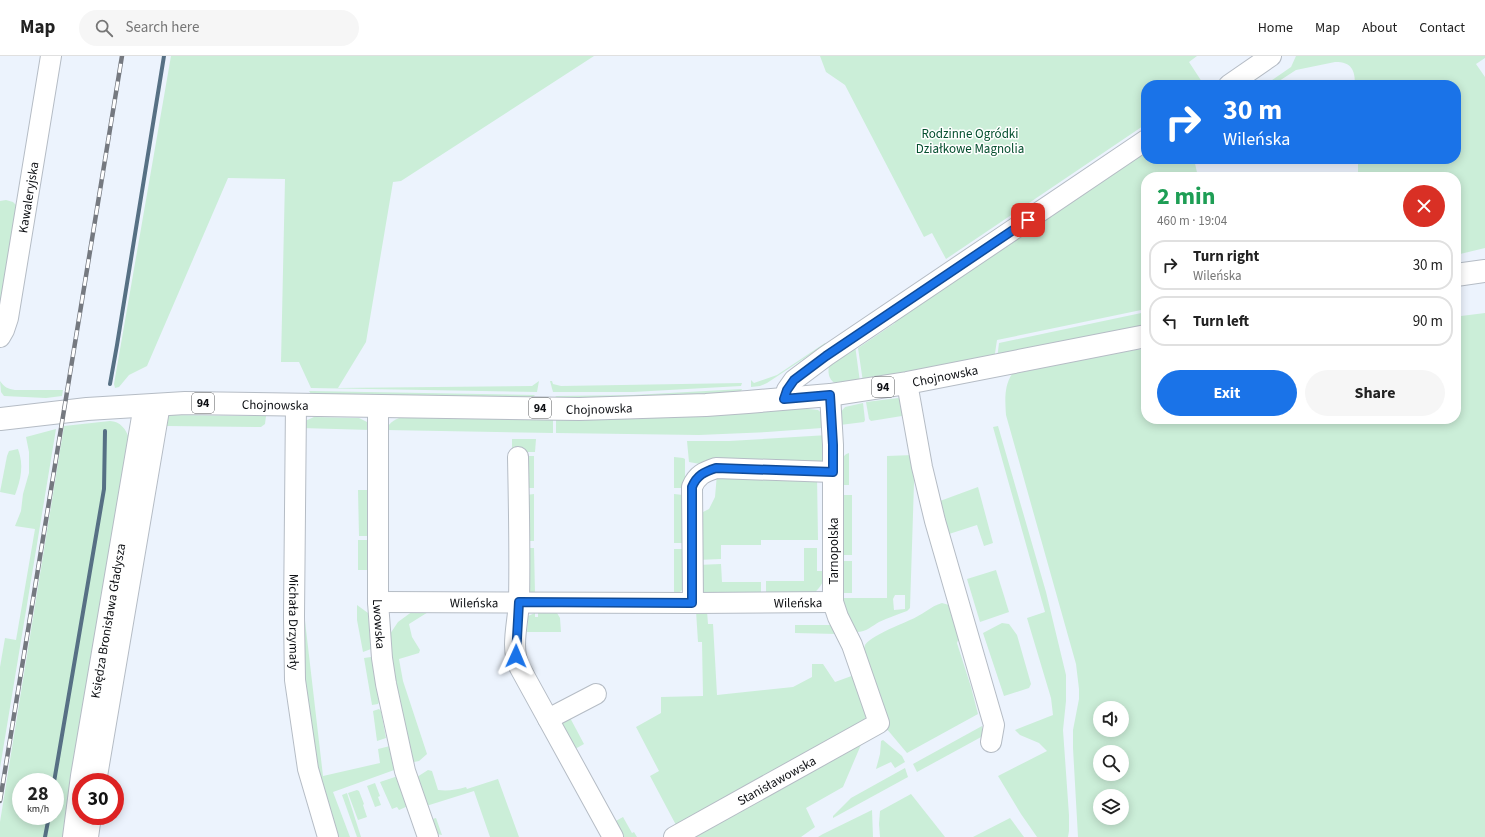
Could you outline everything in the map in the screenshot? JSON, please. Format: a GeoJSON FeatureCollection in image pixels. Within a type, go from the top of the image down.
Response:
{"type":"FeatureCollection","features":[{"type":"Feature","properties":{"kind":"main road"},"geometry":{"type":"LineString","coordinates":[[1461,274],[1485,271]]}},
{"type":"Feature","properties":{"kind":"main road","name":"Chojnowska"},"geometry":{"type":"LineString","coordinates":[[0,419],[88,409],[152,404],[296,404],[613,409],[706,405],[830,395],[907,383],[1141,337]]}},
{"type":"Feature","properties":{"kind":"street","name":"Kawaleryjska"},"geometry":{"type":"LineString","coordinates":[[0,337],[8,318],[51,56]]}},
{"type":"Feature","properties":{"kind":"street"},"geometry":{"type":"LineString","coordinates":[[1236,80],[1271,56]]}},
{"type":"Feature","properties":{"kind":"street"},"geometry":{"type":"LineString","coordinates":[[784,399],[787,390],[794,380],[826,356],[1141,143]]}},
{"type":"Feature","properties":{"kind":"street"},"geometry":{"type":"LineString","coordinates":[[907,383],[922,467],[935,521],[994,725],[991,742]]}},
{"type":"Feature","properties":{"kind":"street","name":"Tarnopolska"},"geometry":{"type":"LineString","coordinates":[[830,395],[833,445],[833,602],[838,617],[852,645],[879,723]]}},
{"type":"Feature","properties":{"kind":"street","name":"Księdza Bronisława Gładysza"},"geometry":{"type":"LineString","coordinates":[[97,773],[152,404]]}},
{"type":"Feature","properties":{"kind":"street","name":"Księdza Bronisława Gładysza"},"geometry":{"type":"LineString","coordinates":[[73,837],[81,776],[152,404]]}},
{"type":"Feature","properties":{"kind":"street","name":"Michała Drzymały"},"geometry":{"type":"LineString","coordinates":[[296,404],[294,617],[295,680],[308,769],[328,837]]}},
{"type":"Feature","properties":{"kind":"street","name":"Lwowska"},"geometry":{"type":"LineString","coordinates":[[378,406],[378,602],[380,636],[386,684],[406,771],[428,837]]}},
{"type":"Feature","properties":{"kind":"street"},"geometry":{"type":"LineString","coordinates":[[518,457],[519,602],[516,659],[613,837]]}},
{"type":"Feature","properties":{"kind":"street"},"geometry":{"type":"LineString","coordinates":[[692,603],[692,487],[699,475],[716,468],[833,472]]}},
{"type":"Feature","properties":{"kind":"street","name":"Wileńska"},"geometry":{"type":"LineString","coordinates":[[378,602],[833,602]]}},
{"type":"Feature","properties":{"kind":"street"},"geometry":{"type":"LineString","coordinates":[[548,719],[596,694]]}},
{"type":"Feature","properties":{"kind":"street","name":"Stanisławowska"},"geometry":{"type":"LineString","coordinates":[[674,837],[879,723]]}},
{"type":"Feature","properties":{"kind":"street"},"geometry":{"type":"LineString","coordinates":[[88,837],[90,825]]}},
{"type":"Feature","properties":{"kind":"green space"},"geometry":{"type":"Polygon","coordinates":[[[171,56],[594,56],[401,181],[393,182],[366,342],[338,388],[532,386],[539,381],[537,392],[311,388],[299,362],[281,362],[285,179],[228,178],[147,366],[129,375],[119,387],[115,388],[114,384],[171,56]]]}},
{"type":"Feature","properties":{"kind":"green space","name":"Rodzinne Ogródki Działkowe Magnolia"},"geometry":{"type":"Polygon","coordinates":[[[820,56],[1197,56],[1189,62],[1201,80],[1141,80],[1141,127],[946,259],[932,233],[924,237],[845,85],[826,72],[820,56]]]}},
{"type":"Feature","properties":{"kind":"green space"},"geometry":{"type":"Polygon","coordinates":[[[1296,56],[1485,56],[1485,58],[1476,64],[1485,77],[1485,248],[1461,254],[1461,172],[1358,172],[1358,164],[1461,164],[1461,80],[1354,80],[1353,71],[1349,65],[1341,62],[1335,62],[1296,70],[1281,80],[1272,80],[1291,67],[1296,56]]]}},
{"type":"Feature","properties":{"kind":"green space"},"geometry":{"type":"Polygon","coordinates":[[[1141,153],[1141,164],[1195,164],[1197,172],[1141,172],[1141,310],[997,340],[994,360],[863,382],[858,348],[895,323],[892,320],[1141,153]]]}},
{"type":"Feature","properties":{"kind":"green space"},"geometry":{"type":"Polygon","coordinates":[[[6,200],[13,202],[18,207],[0,322],[0,201],[6,200]]]}},
{"type":"Feature","properties":{"kind":"green space"},"geometry":{"type":"Polygon","coordinates":[[[1141,313],[1141,329],[997,359],[999,343],[1141,313]]]}},
{"type":"Feature","properties":{"kind":"green space"},"geometry":{"type":"Polygon","coordinates":[[[1485,313],[1485,837],[1078,837],[1073,748],[1073,730],[1079,699],[1076,664],[1006,415],[1006,389],[1012,374],[1126,351],[1141,350],[1141,424],[1461,424],[1461,316],[1485,313]]]}},
{"type":"Feature","properties":{"kind":"green space"},"geometry":{"type":"Polygon","coordinates":[[[825,343],[826,344],[767,383],[760,386],[751,387],[751,380],[754,383],[777,375],[825,343]]]}},
{"type":"Feature","properties":{"kind":"green space"},"geometry":{"type":"Polygon","coordinates":[[[855,345],[860,382],[835,383],[829,375],[830,363],[855,345]]]}},
{"type":"Feature","properties":{"kind":"green space"},"geometry":{"type":"Polygon","coordinates":[[[0,381],[6,387],[15,390],[63,390],[62,396],[46,398],[4,396],[1,392],[0,381]]]}},
{"type":"Feature","properties":{"kind":"green space"},"geometry":{"type":"Polygon","coordinates":[[[550,381],[552,381],[553,384],[561,386],[742,383],[741,386],[633,392],[553,392],[550,381]]]}},
{"type":"Feature","properties":{"kind":"green space"},"geometry":{"type":"Polygon","coordinates":[[[742,389],[740,393],[693,396],[560,399],[555,396],[633,395],[742,389]]]}},
{"type":"Feature","properties":{"kind":"green space"},"geometry":{"type":"Polygon","coordinates":[[[309,391],[535,395],[532,398],[311,394],[309,391]]]}},
{"type":"Feature","properties":{"kind":"green space"},"geometry":{"type":"Polygon","coordinates":[[[898,398],[902,400],[908,415],[871,421],[869,419],[866,402],[898,398]]]}},
{"type":"Feature","properties":{"kind":"green space"},"geometry":{"type":"Polygon","coordinates":[[[863,403],[864,422],[840,425],[840,413],[845,407],[863,403]]]}},
{"type":"Feature","properties":{"kind":"green space"},"geometry":{"type":"Polygon","coordinates":[[[799,408],[818,410],[825,416],[822,428],[699,435],[556,433],[556,419],[677,416],[799,408]]]}},
{"type":"Feature","properties":{"kind":"green space"},"geometry":{"type":"Polygon","coordinates":[[[168,415],[266,416],[265,424],[261,427],[167,426],[165,425],[168,415]]]}},
{"type":"Feature","properties":{"kind":"green space"},"geometry":{"type":"Polygon","coordinates":[[[405,416],[553,419],[553,433],[386,430],[394,421],[405,416]]]}},
{"type":"Feature","properties":{"kind":"green space"},"geometry":{"type":"Polygon","coordinates":[[[314,417],[359,418],[367,422],[371,430],[301,428],[305,421],[314,417]]]}},
{"type":"Feature","properties":{"kind":"green space"},"geometry":{"type":"Polygon","coordinates":[[[114,421],[120,424],[127,432],[129,439],[74,773],[72,773],[72,788],[64,837],[0,837],[0,822],[64,426],[114,421]]]}},
{"type":"Feature","properties":{"kind":"green space"},"geometry":{"type":"Polygon","coordinates":[[[998,426],[1046,592],[1066,675],[1066,701],[1063,730],[1069,815],[1068,837],[1037,837],[998,776],[1047,751],[1039,743],[1020,735],[1015,730],[1053,715],[1051,698],[1027,618],[1045,612],[993,427],[998,426]]]}},
{"type":"Feature","properties":{"kind":"green space"},"geometry":{"type":"Polygon","coordinates":[[[56,429],[0,768],[0,667],[5,638],[16,640],[35,529],[15,526],[21,511],[23,494],[29,473],[29,452],[26,437],[56,429]]]}},
{"type":"Feature","properties":{"kind":"green space"},"geometry":{"type":"Polygon","coordinates":[[[828,435],[825,463],[700,464],[689,462],[687,441],[729,441],[828,435]]]}},
{"type":"Feature","properties":{"kind":"green space"},"geometry":{"type":"Polygon","coordinates":[[[512,439],[536,439],[535,452],[512,452],[512,439]]]}},
{"type":"Feature","properties":{"kind":"green space"},"geometry":{"type":"Polygon","coordinates":[[[18,449],[21,461],[21,472],[15,495],[0,492],[9,451],[18,449]]]}},
{"type":"Feature","properties":{"kind":"green space"},"geometry":{"type":"Polygon","coordinates":[[[849,453],[849,485],[842,485],[842,462],[845,455],[849,453]]]}},
{"type":"Feature","properties":{"kind":"green space"},"geometry":{"type":"Polygon","coordinates":[[[913,455],[914,483],[910,608],[907,611],[879,622],[865,630],[855,632],[839,598],[887,598],[887,456],[913,455]],[[895,595],[893,599],[894,610],[905,609],[905,595],[895,595]]]}},
{"type":"Feature","properties":{"kind":"green space"},"geometry":{"type":"Polygon","coordinates":[[[525,456],[534,456],[534,488],[525,488],[525,456]]]}},
{"type":"Feature","properties":{"kind":"green space"},"geometry":{"type":"Polygon","coordinates":[[[304,457],[305,621],[323,776],[380,763],[378,749],[390,746],[397,769],[333,792],[350,837],[336,837],[328,816],[304,702],[304,457]]]}},
{"type":"Feature","properties":{"kind":"green space"},"geometry":{"type":"Polygon","coordinates":[[[674,457],[685,459],[685,487],[683,488],[674,488],[674,457]]]}},
{"type":"Feature","properties":{"kind":"green space"},"geometry":{"type":"Polygon","coordinates":[[[717,474],[817,475],[818,540],[761,540],[761,545],[721,545],[721,559],[697,560],[697,515],[709,509],[715,497],[717,474]]]}},
{"type":"Feature","properties":{"kind":"green space"},"geometry":{"type":"Polygon","coordinates":[[[978,487],[993,543],[984,546],[977,525],[949,534],[940,501],[978,487]]]}},
{"type":"Feature","properties":{"kind":"green space"},"geometry":{"type":"Polygon","coordinates":[[[358,490],[368,490],[368,536],[359,536],[358,490]]]}},
{"type":"Feature","properties":{"kind":"green space"},"geometry":{"type":"Polygon","coordinates":[[[534,494],[534,541],[526,541],[526,495],[534,494]]]}},
{"type":"Feature","properties":{"kind":"green space"},"geometry":{"type":"Polygon","coordinates":[[[674,494],[683,495],[683,543],[674,543],[674,494]]]}},
{"type":"Feature","properties":{"kind":"green space"},"geometry":{"type":"Polygon","coordinates":[[[842,495],[852,495],[852,555],[842,555],[842,495]]]}},
{"type":"Feature","properties":{"kind":"green space"},"geometry":{"type":"Polygon","coordinates":[[[358,540],[367,540],[367,570],[358,570],[358,540]]]}},
{"type":"Feature","properties":{"kind":"green space"},"geometry":{"type":"Polygon","coordinates":[[[526,548],[534,548],[535,594],[528,590],[526,548]]]}},
{"type":"Feature","properties":{"kind":"green space"},"geometry":{"type":"Polygon","coordinates":[[[804,548],[817,548],[817,571],[825,571],[821,586],[814,593],[766,598],[766,581],[804,581],[804,548]]]}},
{"type":"Feature","properties":{"kind":"green space"},"geometry":{"type":"Polygon","coordinates":[[[674,549],[683,549],[684,588],[678,594],[674,594],[674,549]]]}},
{"type":"Feature","properties":{"kind":"green space"},"geometry":{"type":"Polygon","coordinates":[[[842,561],[852,561],[852,593],[842,593],[842,561]]]}},
{"type":"Feature","properties":{"kind":"green space"},"geometry":{"type":"Polygon","coordinates":[[[721,564],[722,582],[761,582],[761,598],[701,594],[697,565],[721,564]]]}},
{"type":"Feature","properties":{"kind":"green space"},"geometry":{"type":"Polygon","coordinates":[[[996,570],[1009,612],[980,622],[967,579],[996,570]]]}},
{"type":"Feature","properties":{"kind":"green space"},"geometry":{"type":"Polygon","coordinates":[[[942,603],[949,605],[962,629],[957,643],[978,714],[907,753],[886,728],[889,726],[872,685],[865,661],[865,645],[879,634],[942,603]]]}},
{"type":"Feature","properties":{"kind":"green space"},"geometry":{"type":"Polygon","coordinates":[[[357,605],[368,613],[371,649],[363,652],[357,620],[357,605]]]}},
{"type":"Feature","properties":{"kind":"green space"},"geometry":{"type":"Polygon","coordinates":[[[433,609],[409,624],[412,637],[420,650],[419,653],[399,659],[403,681],[427,754],[419,761],[414,762],[408,753],[388,637],[398,622],[413,611],[433,609]]]}},
{"type":"Feature","properties":{"kind":"green space"},"geometry":{"type":"Polygon","coordinates":[[[696,611],[707,611],[708,624],[713,624],[717,695],[793,687],[812,677],[812,664],[823,664],[835,682],[857,674],[868,711],[864,722],[676,825],[650,776],[659,771],[636,727],[661,713],[661,697],[703,696],[702,642],[698,642],[696,611]]]}},
{"type":"Feature","properties":{"kind":"green space"},"geometry":{"type":"Polygon","coordinates":[[[535,613],[535,617],[538,617],[538,613],[557,613],[560,618],[561,632],[527,632],[528,616],[535,613]]]}},
{"type":"Feature","properties":{"kind":"green space"},"geometry":{"type":"Polygon","coordinates":[[[1002,623],[1009,624],[1017,635],[1031,684],[1029,688],[1004,696],[983,633],[1002,623]]]}},
{"type":"Feature","properties":{"kind":"green space"},"geometry":{"type":"Polygon","coordinates":[[[795,625],[831,625],[837,634],[795,633],[795,625]]]}},
{"type":"Feature","properties":{"kind":"green space"},"geometry":{"type":"Polygon","coordinates":[[[371,657],[379,702],[378,704],[372,705],[364,658],[371,657]]]}},
{"type":"Feature","properties":{"kind":"green space"},"geometry":{"type":"Polygon","coordinates":[[[379,709],[381,711],[386,738],[377,741],[373,711],[379,709]]]}},
{"type":"Feature","properties":{"kind":"green space"},"geometry":{"type":"Polygon","coordinates":[[[568,714],[584,744],[575,749],[559,720],[568,714]]]}},
{"type":"Feature","properties":{"kind":"green space"},"geometry":{"type":"Polygon","coordinates":[[[982,726],[983,736],[917,772],[913,764],[982,726]]]}},
{"type":"Feature","properties":{"kind":"green space"},"geometry":{"type":"Polygon","coordinates":[[[863,740],[843,787],[806,808],[815,827],[801,837],[685,837],[863,740]]]}},
{"type":"Feature","properties":{"kind":"green space"},"geometry":{"type":"Polygon","coordinates":[[[883,740],[902,756],[905,762],[895,768],[891,762],[876,769],[880,754],[881,741],[883,740]]]}},
{"type":"Feature","properties":{"kind":"green space"},"geometry":{"type":"Polygon","coordinates":[[[905,768],[908,777],[833,818],[833,816],[851,798],[905,768]]]}},
{"type":"Feature","properties":{"kind":"green space"},"geometry":{"type":"Polygon","coordinates":[[[428,770],[432,771],[438,790],[452,790],[466,787],[467,789],[498,779],[519,837],[490,837],[474,791],[423,807],[428,820],[436,818],[442,835],[431,833],[415,783],[417,777],[428,770]]]}},
{"type":"Feature","properties":{"kind":"green space"},"geometry":{"type":"Polygon","coordinates":[[[398,776],[408,806],[399,810],[397,807],[392,809],[380,782],[398,776]]]}},
{"type":"Feature","properties":{"kind":"green space"},"geometry":{"type":"Polygon","coordinates":[[[375,783],[380,796],[378,797],[381,805],[375,807],[367,786],[375,783]]]}},
{"type":"Feature","properties":{"kind":"green space"},"geometry":{"type":"Polygon","coordinates":[[[357,790],[359,791],[364,804],[367,817],[358,820],[348,793],[357,790]]]}},
{"type":"Feature","properties":{"kind":"green space"},"geometry":{"type":"Polygon","coordinates":[[[347,793],[361,837],[357,837],[342,795],[347,793]]]}},
{"type":"Feature","properties":{"kind":"green space"},"geometry":{"type":"Polygon","coordinates":[[[911,794],[945,837],[880,837],[880,811],[911,794]]]}},
{"type":"Feature","properties":{"kind":"green space"},"geometry":{"type":"Polygon","coordinates":[[[872,810],[873,837],[818,837],[823,834],[872,810]]]}},
{"type":"Feature","properties":{"kind":"green space"},"geometry":{"type":"Polygon","coordinates":[[[623,817],[632,833],[634,832],[637,837],[623,837],[614,822],[623,817]]]}},
{"type":"Feature","properties":{"kind":"green space"},"geometry":{"type":"Polygon","coordinates":[[[1010,818],[1024,837],[973,837],[1010,818]]]}},
{"type":"Feature","properties":{"kind":"waterway"},"geometry":{"type":"LineString","coordinates":[[110,384],[164,56]]}},
{"type":"Feature","properties":{"kind":"waterway"},"geometry":{"type":"LineString","coordinates":[[56,773],[104,489],[105,431]]}},
{"type":"Feature","properties":{"kind":"waterway"},"geometry":{"type":"LineString","coordinates":[[45,837],[47,825]]}},
{"type":"Feature","properties":{"kind":"railway"},"geometry":{"type":"LineString","coordinates":[[0,801],[122,56]]}},
{"type":"Feature","properties":{"kind":"route"},"geometry":{"type":"LineString","coordinates":[[516,656],[519,602],[692,603],[692,487],[699,475],[716,468],[833,472],[830,395],[784,399],[790,384],[826,356],[1028,220]]}}]}
